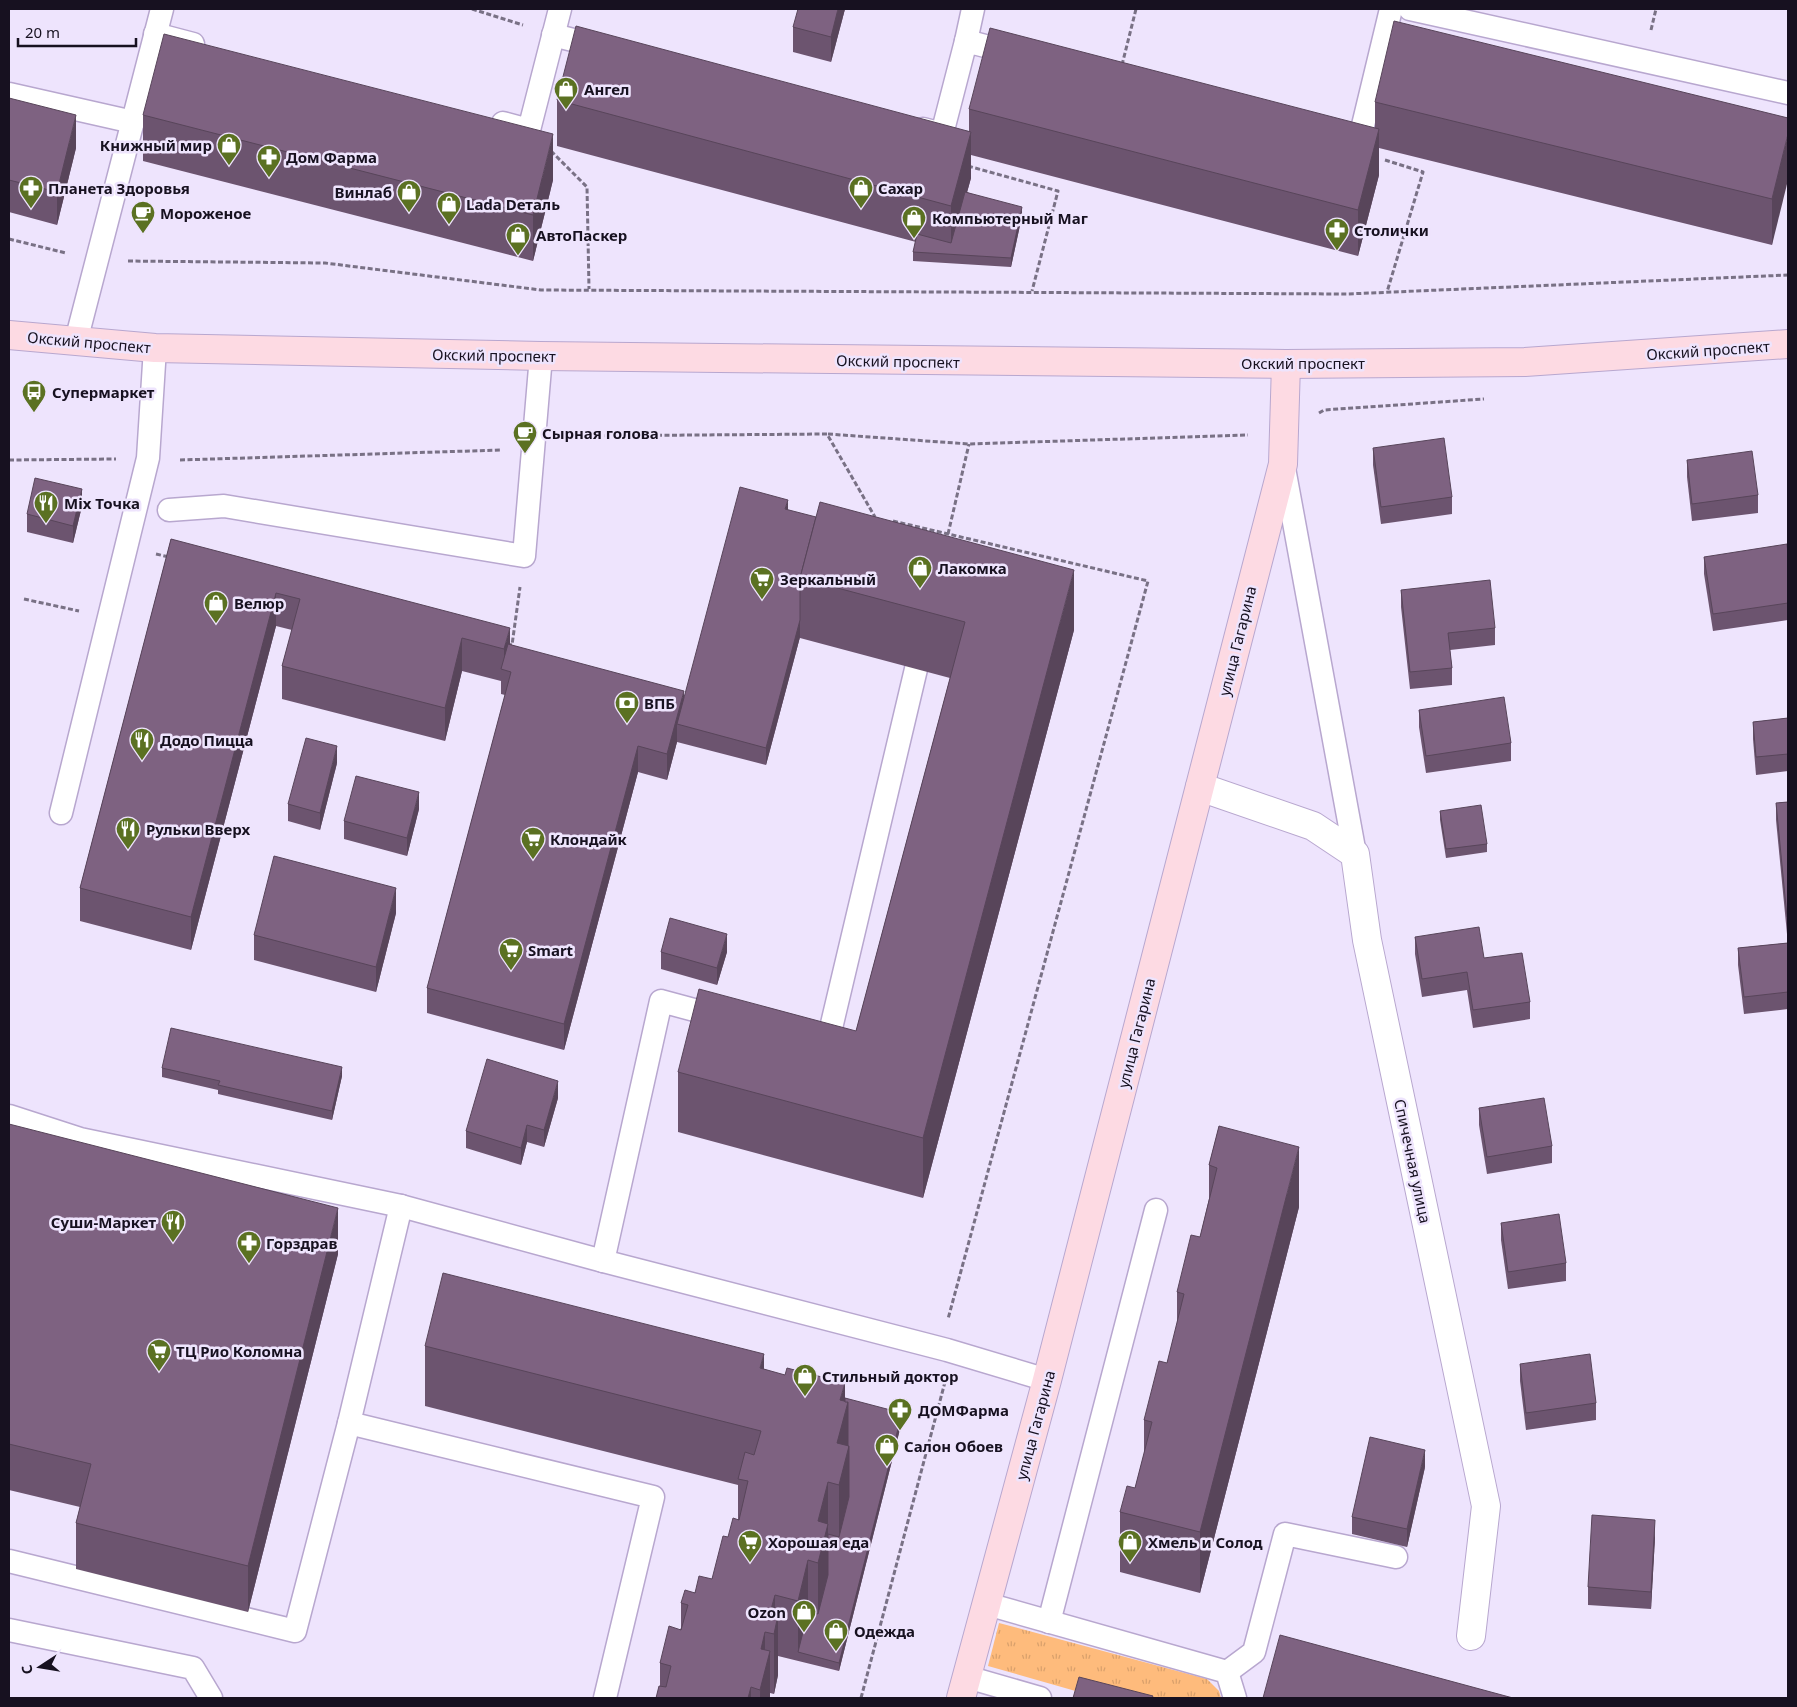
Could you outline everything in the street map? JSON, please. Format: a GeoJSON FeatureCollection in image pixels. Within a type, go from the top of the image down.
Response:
{"type":"FeatureCollection","features":[{"type":"Feature","properties":{"kind":"main road","name":"Окский проспект"},"geometry":{"type":"LineString","coordinates":[[9,335],[155,348],[541,356],[1286,364],[1525,362],[1788,344]]}},
{"type":"Feature","properties":{"kind":"main road","name":"улица Гагарина"},"geometry":{"type":"LineString","coordinates":[[964,1688],[1047,1380],[1283,464],[1286,364]]}},
{"type":"Feature","properties":{"kind":"street"},"geometry":{"type":"LineString","coordinates":[[1200,787],[1313,826],[1354,854]]}},
{"type":"Feature","properties":{"kind":"street","name":"Спичечная улица"},"geometry":{"type":"LineString","coordinates":[[1354,854],[1367,940],[1486,1506],[1470,1636]]}},
{"type":"Feature","properties":{"kind":"lane"},"geometry":{"type":"LineString","coordinates":[[76,341],[162,9]]}},
{"type":"Feature","properties":{"kind":"lane"},"geometry":{"type":"LineString","coordinates":[[485,119],[530,130],[560,9]]}},
{"type":"Feature","properties":{"kind":"lane"},"geometry":{"type":"LineString","coordinates":[[904,124],[942,134],[973,9]]}},
{"type":"Feature","properties":{"kind":"lane"},"geometry":{"type":"LineString","coordinates":[[1330,134],[1359,142],[1391,9]]}},
{"type":"Feature","properties":{"kind":"lane"},"geometry":{"type":"LineString","coordinates":[[1410,9],[1788,93]]}},
{"type":"Feature","properties":{"kind":"lane"},"geometry":{"type":"LineString","coordinates":[[155,34],[215,50]]}},
{"type":"Feature","properties":{"kind":"lane"},"geometry":{"type":"LineString","coordinates":[[553,35],[620,52]]}},
{"type":"Feature","properties":{"kind":"lane"},"geometry":{"type":"LineString","coordinates":[[966,41],[1032,58]]}},
{"type":"Feature","properties":{"kind":"lane"},"geometry":{"type":"LineString","coordinates":[[9,94],[133,122]]}},
{"type":"Feature","properties":{"kind":"lane"},"geometry":{"type":"LineString","coordinates":[[61,813],[148,458],[155,348]]}},
{"type":"Feature","properties":{"kind":"lane"},"geometry":{"type":"LineString","coordinates":[[169,510],[224,506],[524,556],[541,356]]}},
{"type":"Feature","properties":{"kind":"lane"},"geometry":{"type":"LineString","coordinates":[[1283,464],[1354,854]]}},
{"type":"Feature","properties":{"kind":"lane"},"geometry":{"type":"LineString","coordinates":[[799,1038],[827,1045],[916,669]]}},
{"type":"Feature","properties":{"kind":"lane"},"geometry":{"type":"LineString","coordinates":[[602,1261],[661,1001],[744,1023]]}},
{"type":"Feature","properties":{"kind":"lane"},"geometry":{"type":"LineString","coordinates":[[9,1116],[80,1139],[402,1206],[602,1261],[947,1350],[1047,1380]]}},
{"type":"Feature","properties":{"kind":"lane"},"geometry":{"type":"LineString","coordinates":[[9,1561],[294,1631],[349,1423],[402,1206]]}},
{"type":"Feature","properties":{"kind":"lane"},"geometry":{"type":"LineString","coordinates":[[1049,1622],[1156,1210]]}},
{"type":"Feature","properties":{"kind":"lane"},"geometry":{"type":"LineString","coordinates":[[349,1423],[653,1496],[605,1698]]}},
{"type":"Feature","properties":{"kind":"lane"},"geometry":{"type":"LineString","coordinates":[[1227,1672],[1254,1652],[1285,1534],[1396,1557]]}},
{"type":"Feature","properties":{"kind":"lane"},"geometry":{"type":"LineString","coordinates":[[987,1604],[1227,1672]]}},
{"type":"Feature","properties":{"kind":"lane"},"geometry":{"type":"LineString","coordinates":[[9,1630],[193,1668],[211,1698]]}},
{"type":"Feature","properties":{"kind":"lane"},"geometry":{"type":"LineString","coordinates":[[1227,1672],[1235,1698]]}},
{"type":"Feature","properties":{"kind":"lane"},"geometry":{"type":"LineString","coordinates":[[964,1688],[1033,1697]]}},
{"type":"Feature","properties":{"kind":"path"},"geometry":{"type":"LineString","coordinates":[[472,9],[553,35]]}},
{"type":"Feature","properties":{"kind":"path"},"geometry":{"type":"LineString","coordinates":[[1120,71],[1136,9]]}},
{"type":"Feature","properties":{"kind":"path"},"geometry":{"type":"LineString","coordinates":[[530,130],[587,187],[589,289]]}},
{"type":"Feature","properties":{"kind":"path"},"geometry":{"type":"LineString","coordinates":[[942,134],[960,164],[1058,191],[1032,291]]}},
{"type":"Feature","properties":{"kind":"path"},"geometry":{"type":"LineString","coordinates":[[1359,142],[1374,157],[1423,172],[1387,292]]}},
{"type":"Feature","properties":{"kind":"path"},"geometry":{"type":"LineString","coordinates":[[9,239],[98,261],[325,263],[541,290],[1387,292],[1788,275]]}},
{"type":"Feature","properties":{"kind":"path"},"geometry":{"type":"LineString","coordinates":[[9,460],[148,458],[198,461],[534,449],[570,435],[827,434],[874,517],[1148,581],[948,1320],[947,1376],[861,1698]]}},
{"type":"Feature","properties":{"kind":"path"},"geometry":{"type":"LineString","coordinates":[[946,542],[970,444]]}},
{"type":"Feature","properties":{"kind":"path"},"geometry":{"type":"LineString","coordinates":[[126,546],[174,558]]}},
{"type":"Feature","properties":{"kind":"path"},"geometry":{"type":"LineString","coordinates":[[502,642],[512,645],[524,556]]}},
{"type":"Feature","properties":{"kind":"path"},"geometry":{"type":"LineString","coordinates":[[24,599],[70,608]]}},
{"type":"Feature","properties":{"kind":"green space"},"geometry":{"type":"Polygon","coordinates":[[[999,1623],[1207,1679],[1219,1691],[1221,1698],[1100,1698],[988,1666],[999,1623]]]}},
{"type":"Feature","properties":{"kind":"building"},"geometry":{"type":"Polygon","coordinates":[[[798,9],[838,9],[831,37],[793,27],[798,9]]]}},
{"type":"Feature","properties":{"kind":"building"},"geometry":{"type":"Polygon","coordinates":[[[1394,21],[1788,118],[1788,134],[1772,199],[1375,102],[1394,21]]]}},
{"type":"Feature","properties":{"kind":"building"},"geometry":{"type":"Polygon","coordinates":[[[576,26],[971,132],[951,206],[557,100],[576,26]]]}},
{"type":"Feature","properties":{"kind":"building"},"geometry":{"type":"Polygon","coordinates":[[[990,28],[1379,129],[1358,210],[969,109],[990,28]]]}},
{"type":"Feature","properties":{"kind":"building"},"geometry":{"type":"Polygon","coordinates":[[[164,34],[553,134],[533,215],[143,115],[164,34]]]}},
{"type":"Feature","properties":{"kind":"building"},"geometry":{"type":"Polygon","coordinates":[[[9,98],[76,115],[57,192],[9,180],[9,98]]]}},
{"type":"Feature","properties":{"kind":"building"},"geometry":{"type":"Polygon","coordinates":[[[965,192],[1022,207],[1011,258],[913,252],[917,234],[951,243],[965,192]]]}},
{"type":"Feature","properties":{"kind":"building"},"geometry":{"type":"Polygon","coordinates":[[[1444,438],[1452,497],[1381,507],[1373,448],[1444,438]]]}},
{"type":"Feature","properties":{"kind":"building"},"geometry":{"type":"Polygon","coordinates":[[[1752,451],[1758,495],[1692,504],[1687,460],[1752,451]]]}},
{"type":"Feature","properties":{"kind":"building"},"geometry":{"type":"Polygon","coordinates":[[[35,478],[82,489],[73,526],[27,514],[35,478]]]}},
{"type":"Feature","properties":{"kind":"building","name":"Зеркальный"},"geometry":{"type":"Polygon","coordinates":[[[740,487],[788,500],[785,509],[816,517],[800,578],[800,620],[766,748],[677,724],[740,487]]]}},
{"type":"Feature","properties":{"kind":"building"},"geometry":{"type":"Polygon","coordinates":[[[820,502],[1074,570],[923,1138],[678,1072],[699,989],[856,1031],[965,622],[800,578],[820,502]]]}},
{"type":"Feature","properties":{"kind":"building"},"geometry":{"type":"Polygon","coordinates":[[[171,539],[510,628],[504,649],[462,638],[445,708],[282,666],[300,599],[276,593],[191,917],[80,888],[171,539]]]}},
{"type":"Feature","properties":{"kind":"building"},"geometry":{"type":"Polygon","coordinates":[[[1787,544],[1788,603],[1713,614],[1704,557],[1787,544]]]}},
{"type":"Feature","properties":{"kind":"building"},"geometry":{"type":"Polygon","coordinates":[[[1490,580],[1495,628],[1448,633],[1452,668],[1410,672],[1401,590],[1490,580]]]}},
{"type":"Feature","properties":{"kind":"building"},"geometry":{"type":"Polygon","coordinates":[[[508,644],[684,691],[667,754],[638,746],[564,1024],[427,988],[511,672],[501,669],[508,644]]]}},
{"type":"Feature","properties":{"kind":"building"},"geometry":{"type":"Polygon","coordinates":[[[1504,697],[1511,743],[1426,756],[1419,710],[1504,697]]]}},
{"type":"Feature","properties":{"kind":"building"},"geometry":{"type":"Polygon","coordinates":[[[1788,718],[1788,754],[1756,757],[1753,722],[1788,718]]]}},
{"type":"Feature","properties":{"kind":"building"},"geometry":{"type":"Polygon","coordinates":[[[306,738],[337,746],[320,813],[288,804],[306,738]]]}},
{"type":"Feature","properties":{"kind":"building"},"geometry":{"type":"Polygon","coordinates":[[[356,776],[419,792],[407,838],[344,821],[356,776]]]}},
{"type":"Feature","properties":{"kind":"building"},"geometry":{"type":"Polygon","coordinates":[[[1788,802],[1788,917],[1787,917],[1776,803],[1788,802]]]}},
{"type":"Feature","properties":{"kind":"building"},"geometry":{"type":"Polygon","coordinates":[[[1481,805],[1487,844],[1446,849],[1440,811],[1481,805]]]}},
{"type":"Feature","properties":{"kind":"building"},"geometry":{"type":"Polygon","coordinates":[[[274,856],[396,888],[376,967],[254,935],[274,856]]]}},
{"type":"Feature","properties":{"kind":"building"},"geometry":{"type":"Polygon","coordinates":[[[670,918],[727,934],[717,968],[661,952],[670,918]]]}},
{"type":"Feature","properties":{"kind":"building"},"geometry":{"type":"Polygon","coordinates":[[[1479,927],[1484,958],[1522,953],[1530,1002],[1473,1010],[1467,972],[1422,979],[1415,937],[1479,927]]]}},
{"type":"Feature","properties":{"kind":"building"},"geometry":{"type":"Polygon","coordinates":[[[1788,943],[1788,992],[1744,997],[1738,948],[1788,943]]]}},
{"type":"Feature","properties":{"kind":"building"},"geometry":{"type":"Polygon","coordinates":[[[171,1028],[342,1067],[332,1111],[218,1085],[220,1081],[162,1068],[171,1028]]]}},
{"type":"Feature","properties":{"kind":"building"},"geometry":{"type":"Polygon","coordinates":[[[487,1059],[558,1081],[544,1130],[527,1125],[521,1148],[466,1131],[487,1059]]]}},
{"type":"Feature","properties":{"kind":"building"},"geometry":{"type":"Polygon","coordinates":[[[1544,1098],[1552,1146],[1487,1157],[1479,1108],[1544,1098]]]}},
{"type":"Feature","properties":{"kind":"building","name":"ТЦ Рио Коломна"},"geometry":{"type":"Polygon","coordinates":[[[9,1124],[338,1208],[248,1566],[76,1523],[91,1464],[9,1444],[9,1124]]]}},
{"type":"Feature","properties":{"kind":"building"},"geometry":{"type":"Polygon","coordinates":[[[1219,1126],[1299,1147],[1200,1532],[1120,1512],[1127,1486],[1135,1488],[1152,1422],[1144,1420],[1159,1361],[1167,1363],[1184,1294],[1177,1292],[1191,1235],[1200,1237],[1217,1168],[1209,1165],[1219,1126]]]}},
{"type":"Feature","properties":{"kind":"building"},"geometry":{"type":"Polygon","coordinates":[[[1559,1214],[1566,1263],[1508,1272],[1501,1223],[1559,1214]]]}},
{"type":"Feature","properties":{"kind":"building"},"geometry":{"type":"Polygon","coordinates":[[[443,1273],[764,1354],[760,1368],[785,1375],[787,1368],[845,1383],[840,1400],[848,1402],[837,1443],[849,1446],[839,1485],[828,1482],[818,1521],[828,1524],[818,1563],[808,1560],[798,1601],[775,1595],[770,1613],[778,1615],[774,1634],[765,1632],[761,1649],[770,1651],[760,1690],[751,1687],[748,1698],[656,1698],[659,1686],[666,1687],[671,1666],[660,1663],[669,1626],[681,1630],[688,1605],[681,1603],[685,1590],[695,1593],[699,1576],[712,1579],[723,1536],[728,1537],[733,1518],[739,1520],[748,1481],[738,1479],[745,1452],[754,1455],[761,1431],[425,1346],[443,1273]]]}},
{"type":"Feature","properties":{"kind":"building"},"geometry":{"type":"Polygon","coordinates":[[[1590,1354],[1596,1403],[1526,1413],[1520,1364],[1590,1354]]]}},
{"type":"Feature","properties":{"kind":"building"},"geometry":{"type":"Polygon","coordinates":[[[845,1398],[902,1413],[839,1663],[798,1652],[808,1612],[818,1614],[828,1575],[828,1534],[839,1537],[849,1497],[848,1402],[845,1402],[845,1398]]]}},
{"type":"Feature","properties":{"kind":"building"},"geometry":{"type":"Polygon","coordinates":[[[1370,1437],[1425,1450],[1407,1529],[1352,1517],[1370,1437]]]}},
{"type":"Feature","properties":{"kind":"building"},"geometry":{"type":"Polygon","coordinates":[[[1592,1515],[1655,1520],[1651,1592],[1588,1587],[1592,1515]]]}},
{"type":"Feature","properties":{"kind":"building"},"geometry":{"type":"Polygon","coordinates":[[[1280,1635],[1513,1698],[1263,1698],[1280,1635]]]}},
{"type":"Feature","properties":{"kind":"building"},"geometry":{"type":"Polygon","coordinates":[[[1079,1677],[1153,1696],[1152,1698],[1073,1698],[1079,1677]]]}},
{"type":"Feature","properties":{"kind":"place","name":"Ангел"},"geometry":{"type":"Point","coordinates":[566,110]}},
{"type":"Feature","properties":{"kind":"place","name":"Книжный мир"},"geometry":{"type":"Point","coordinates":[229,166]}},
{"type":"Feature","properties":{"kind":"place","name":"Дом Фарма"},"geometry":{"type":"Point","coordinates":[269,178]}},
{"type":"Feature","properties":{"kind":"place","name":"Планета Здоровья"},"geometry":{"type":"Point","coordinates":[31,209]}},
{"type":"Feature","properties":{"kind":"place","name":"Сахар"},"geometry":{"type":"Point","coordinates":[861,209]}},
{"type":"Feature","properties":{"kind":"place","name":"Винлаб"},"geometry":{"type":"Point","coordinates":[409,213]}},
{"type":"Feature","properties":{"kind":"place","name":"Lada Dеталь"},"geometry":{"type":"Point","coordinates":[449,225]}},
{"type":"Feature","properties":{"kind":"place","name":"Мороженое"},"geometry":{"type":"Point","coordinates":[143,234]}},
{"type":"Feature","properties":{"kind":"place","name":"Компьютерный Маг"},"geometry":{"type":"Point","coordinates":[914,239]}},
{"type":"Feature","properties":{"kind":"place","name":"Столички"},"geometry":{"type":"Point","coordinates":[1337,251]}},
{"type":"Feature","properties":{"kind":"place","name":"АвтоПаскер"},"geometry":{"type":"Point","coordinates":[518,256]}},
{"type":"Feature","properties":{"kind":"place","name":"Супермаркет"},"geometry":{"type":"Point","coordinates":[34,413]}},
{"type":"Feature","properties":{"kind":"place","name":"Сырная голова"},"geometry":{"type":"Point","coordinates":[525,454]}},
{"type":"Feature","properties":{"kind":"place","name":"Mix Точка"},"geometry":{"type":"Point","coordinates":[46,524]}},
{"type":"Feature","properties":{"kind":"place","name":"Лакомка"},"geometry":{"type":"Point","coordinates":[920,589]}},
{"type":"Feature","properties":{"kind":"place","name":"Зеркальный"},"geometry":{"type":"Point","coordinates":[762,600]}},
{"type":"Feature","properties":{"kind":"place","name":"Велюр"},"geometry":{"type":"Point","coordinates":[216,624]}},
{"type":"Feature","properties":{"kind":"place","name":"ВПБ"},"geometry":{"type":"Point","coordinates":[627,724]}},
{"type":"Feature","properties":{"kind":"place","name":"Додо Пицца"},"geometry":{"type":"Point","coordinates":[142,761]}},
{"type":"Feature","properties":{"kind":"place","name":"Рульки Вверх"},"geometry":{"type":"Point","coordinates":[128,850]}},
{"type":"Feature","properties":{"kind":"place","name":"Клондайк"},"geometry":{"type":"Point","coordinates":[533,860]}},
{"type":"Feature","properties":{"kind":"place","name":"Smart"},"geometry":{"type":"Point","coordinates":[511,971]}},
{"type":"Feature","properties":{"kind":"place","name":"Суши-Маркет"},"geometry":{"type":"Point","coordinates":[173,1243]}},
{"type":"Feature","properties":{"kind":"place","name":"Горздрав"},"geometry":{"type":"Point","coordinates":[249,1264]}},
{"type":"Feature","properties":{"kind":"place","name":"ТЦ Рио Коломна"},"geometry":{"type":"Point","coordinates":[159,1372]}},
{"type":"Feature","properties":{"kind":"place","name":"Стильный доктор"},"geometry":{"type":"Point","coordinates":[805,1397]}},
{"type":"Feature","properties":{"kind":"place","name":"ДОМФарма"},"geometry":{"type":"Point","coordinates":[900,1431]}},
{"type":"Feature","properties":{"kind":"place","name":"Салон Обоев"},"geometry":{"type":"Point","coordinates":[887,1467]}},
{"type":"Feature","properties":{"kind":"place","name":"Хорошая еда"},"geometry":{"type":"Point","coordinates":[750,1563]}},
{"type":"Feature","properties":{"kind":"place","name":"Хмель и Солод"},"geometry":{"type":"Point","coordinates":[1130,1563]}},
{"type":"Feature","properties":{"kind":"place","name":"Ozon"},"geometry":{"type":"Point","coordinates":[804,1633]}},
{"type":"Feature","properties":{"kind":"place","name":"Одежда"},"geometry":{"type":"Point","coordinates":[836,1652]}}]}
